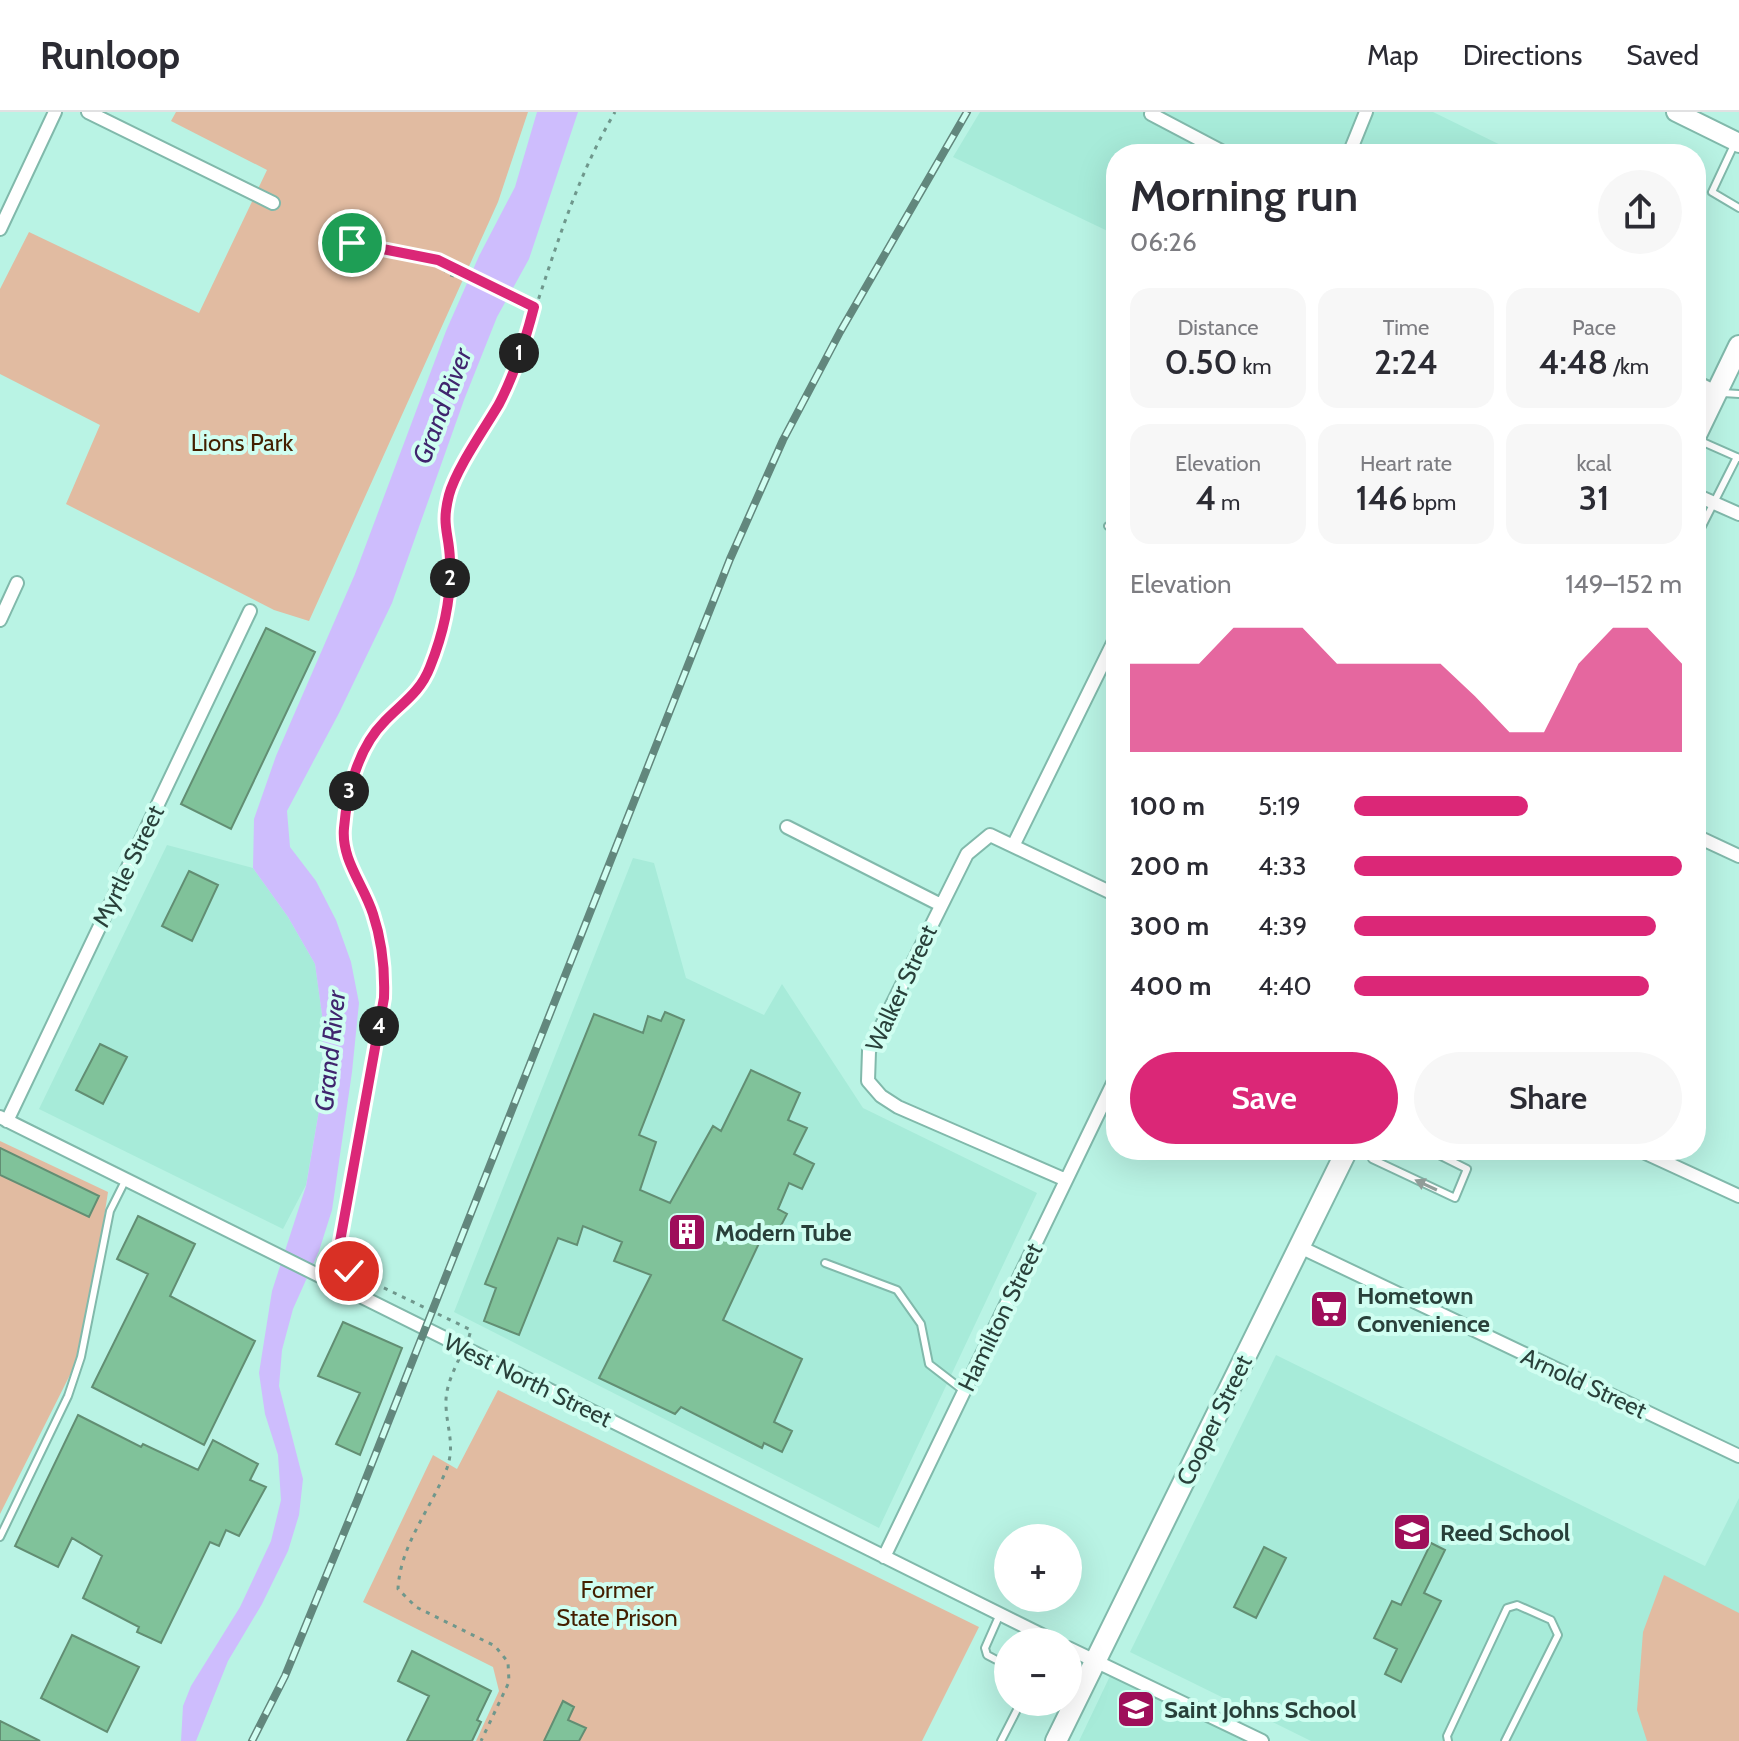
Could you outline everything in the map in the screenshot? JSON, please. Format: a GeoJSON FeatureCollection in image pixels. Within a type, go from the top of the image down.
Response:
{"type":"FeatureCollection","features":[{"type":"Feature","properties":{"kind":"main road"},"geometry":{"type":"LineString","coordinates":[[1706,414],[1739,346]]}},
{"type":"Feature","properties":{"kind":"main road","name":"Cooper Street"},"geometry":{"type":"LineString","coordinates":[[1056,1741],[1342,1160]]}},
{"type":"Feature","properties":{"kind":"street"},"geometry":{"type":"LineString","coordinates":[[0,229],[55,112]]}},
{"type":"Feature","properties":{"kind":"street"},"geometry":{"type":"LineString","coordinates":[[88,112],[273,203]]}},
{"type":"Feature","properties":{"kind":"street"},"geometry":{"type":"LineString","coordinates":[[1353,144],[1366,112]]}},
{"type":"Feature","properties":{"kind":"street"},"geometry":{"type":"LineString","coordinates":[[1676,112],[1737,142]]}},
{"type":"Feature","properties":{"kind":"street"},"geometry":{"type":"LineString","coordinates":[[1146,113],[1207,144]]}},
{"type":"Feature","properties":{"kind":"street"},"geometry":{"type":"LineString","coordinates":[[1706,387],[1716,392]]}},
{"type":"Feature","properties":{"kind":"street"},"geometry":{"type":"LineString","coordinates":[[1706,499],[1739,514]]}},
{"type":"Feature","properties":{"kind":"street"},"geometry":{"type":"LineString","coordinates":[[0,618],[17,583]]}},
{"type":"Feature","properties":{"kind":"street","name":"Myrtle Street"},"geometry":{"type":"LineString","coordinates":[[3,1119],[250,611]]}},
{"type":"Feature","properties":{"kind":"street"},"geometry":{"type":"LineString","coordinates":[[1106,657],[1014,844],[1106,890]]}},
{"type":"Feature","properties":{"kind":"street"},"geometry":{"type":"LineString","coordinates":[[787,827],[939,904]]}},
{"type":"Feature","properties":{"kind":"street","name":"Walker Street"},"geometry":{"type":"LineString","coordinates":[[1014,844],[990,835],[967,854],[939,904],[869,1051],[866,1069],[868,1081],[881,1096],[898,1107],[1066,1180]]}},
{"type":"Feature","properties":{"kind":"street"},"geometry":{"type":"LineString","coordinates":[[1706,841],[1739,856]]}},
{"type":"Feature","properties":{"kind":"street","name":"Hamilton Street"},"geometry":{"type":"LineString","coordinates":[[884,1557],[1106,1098]]}},
{"type":"Feature","properties":{"kind":"street","name":"West North Street"},"geometry":{"type":"LineString","coordinates":[[3,1119],[1028,1628]]}},
{"type":"Feature","properties":{"kind":"street"},"geometry":{"type":"LineString","coordinates":[[1661,1160],[1739,1196]]}},
{"type":"Feature","properties":{"kind":"street","name":"Arnold Street"},"geometry":{"type":"LineString","coordinates":[[1300,1247],[1739,1456]]}},
{"type":"Feature","properties":{"kind":"street"},"geometry":{"type":"LineString","coordinates":[[1082,1655],[1262,1741]]}},
{"type":"Feature","properties":{"kind":"lane"},"geometry":{"type":"LineString","coordinates":[[1737,142],[1712,192],[1739,208]]}},
{"type":"Feature","properties":{"kind":"lane"},"geometry":{"type":"LineString","coordinates":[[1716,392],[1739,394]]}},
{"type":"Feature","properties":{"kind":"lane"},"geometry":{"type":"LineString","coordinates":[[1706,442],[1738,458],[1706,519]]}},
{"type":"Feature","properties":{"kind":"lane"},"geometry":{"type":"LineString","coordinates":[[1374,1160],[1455,1198],[1467,1169],[1449,1160]]}},
{"type":"Feature","properties":{"kind":"lane"},"geometry":{"type":"LineString","coordinates":[[0,1537],[68,1396],[81,1357],[110,1211],[126,1179]]}},
{"type":"Feature","properties":{"kind":"lane"},"geometry":{"type":"LineString","coordinates":[[825,1263],[897,1290],[921,1324],[929,1364],[964,1391]]}},
{"type":"Feature","properties":{"kind":"lane"},"geometry":{"type":"LineString","coordinates":[[1448,1741],[1447,1736],[1507,1608],[1517,1605],[1551,1620],[1558,1635],[1505,1741]]}},
{"type":"Feature","properties":{"kind":"lane"},"geometry":{"type":"LineString","coordinates":[[994,1659],[987,1655],[985,1648],[1000,1614]]}},
{"type":"Feature","properties":{"kind":"lane"},"geometry":{"type":"LineString","coordinates":[[1001,1741],[1014,1716]]}},
{"type":"Feature","properties":{"kind":"path"},"geometry":{"type":"LineString","coordinates":[[471,1330],[349,1271],[339,1247],[384,998],[385,969],[373,913],[348,858],[343,832],[349,791],[363,752],[382,723],[413,697],[424,680],[445,626],[450,558],[443,527],[450,491],[501,399],[592,151],[615,112]]}},
{"type":"Feature","properties":{"kind":"path"},"geometry":{"type":"LineString","coordinates":[[352,243],[438,260],[534,307]]}},
{"type":"Feature","properties":{"kind":"path"},"geometry":{"type":"LineString","coordinates":[[438,260],[447,274],[468,280]]}},
{"type":"Feature","properties":{"kind":"path"},"geometry":{"type":"LineString","coordinates":[[455,1368],[448,1383],[446,1407],[453,1440],[447,1467],[399,1567],[398,1589],[416,1607],[495,1646],[508,1662],[509,1682],[481,1741]]}},
{"type":"Feature","properties":{"kind":"shaded area"},"geometry":{"type":"Polygon","coordinates":[[[980,112],[1433,112],[1499,144],[1106,144],[1106,230],[953,157],[980,112]]]}},
{"type":"Feature","properties":{"kind":"shaded area"},"geometry":{"type":"Polygon","coordinates":[[[167,845],[253,868],[288,917],[315,964],[323,1022],[322,1093],[306,1185],[283,1229],[39,1109],[167,845]]]}},
{"type":"Feature","properties":{"kind":"shaded area"},"geometry":{"type":"Polygon","coordinates":[[[633,858],[654,863],[686,978],[764,1015],[782,984],[863,1108],[1037,1193],[879,1528],[454,1312],[633,858]]]}},
{"type":"Feature","properties":{"kind":"shaded area","name":"Reed School"},"geometry":{"type":"Polygon","coordinates":[[[1276,1355],[1705,1566],[1739,1498],[1739,1741],[1311,1741],[1130,1652],[1276,1355]]]}},
{"type":"Feature","properties":{"kind":"shaded area","name":"Saint Johns School"},"geometry":{"type":"Polygon","coordinates":[[[1110,1676],[1245,1741],[1079,1741],[1110,1676]]]}},
{"type":"Feature","properties":{"kind":"green space","name":"Lions Park"},"geometry":{"type":"Polygon","coordinates":[[[176,112],[528,112],[498,202],[309,621],[274,610],[66,504],[100,425],[0,374],[0,289],[29,232],[199,313],[267,170],[171,121],[176,112]]]}},
{"type":"Feature","properties":{"kind":"green space"},"geometry":{"type":"Polygon","coordinates":[[[0,1141],[108,1192],[84,1347],[0,1514],[0,1141]]]}},
{"type":"Feature","properties":{"kind":"green space","name":"Former State Prison"},"geometry":{"type":"Polygon","coordinates":[[[498,1390],[979,1627],[922,1741],[476,1741],[499,1691],[493,1667],[363,1602],[433,1455],[457,1469],[498,1390]]]}},
{"type":"Feature","properties":{"kind":"green space"},"geometry":{"type":"Polygon","coordinates":[[[1664,1575],[1739,1613],[1739,1741],[1647,1741],[1637,1710],[1643,1632],[1664,1575]]]}},
{"type":"Feature","properties":{"kind":"water","name":"Grand River"},"geometry":{"type":"Polygon","coordinates":[[[537,112],[578,112],[529,259],[497,317],[392,603],[287,811],[290,847],[316,881],[336,920],[351,962],[359,1003],[352,1072],[332,1210],[319,1251],[293,1309],[282,1350],[279,1386],[303,1479],[299,1515],[288,1551],[262,1604],[228,1661],[196,1741],[181,1741],[183,1706],[191,1686],[240,1607],[271,1541],[281,1500],[278,1455],[265,1414],[259,1373],[272,1291],[306,1186],[322,1093],[323,1022],[315,964],[288,917],[253,868],[254,819],[276,756],[355,574],[446,331],[479,256],[515,187],[537,112]]]}},
{"type":"Feature","properties":{"kind":"building"},"geometry":{"type":"Polygon","coordinates":[[[266,628],[315,652],[231,829],[181,804],[266,628]]]}},
{"type":"Feature","properties":{"kind":"building"},"geometry":{"type":"Polygon","coordinates":[[[189,871],[218,885],[192,941],[162,926],[189,871]]]}},
{"type":"Feature","properties":{"kind":"building","name":"Modern Tube"},"geometry":{"type":"Polygon","coordinates":[[[665,1012],[684,1020],[639,1135],[656,1142],[640,1190],[670,1203],[713,1126],[721,1131],[751,1070],[800,1093],[788,1120],[807,1128],[794,1154],[814,1164],[802,1189],[789,1183],[778,1209],[787,1214],[772,1243],[761,1239],[723,1320],[802,1359],[774,1422],[792,1431],[782,1452],[764,1443],[762,1448],[681,1407],[675,1414],[599,1378],[651,1275],[614,1261],[622,1242],[583,1226],[577,1245],[558,1238],[519,1335],[484,1321],[496,1288],[485,1284],[594,1014],[643,1033],[648,1016],[661,1021],[665,1012]]]}},
{"type":"Feature","properties":{"kind":"building"},"geometry":{"type":"Polygon","coordinates":[[[100,1044],[127,1057],[103,1104],[76,1090],[100,1044]]]}},
{"type":"Feature","properties":{"kind":"building"},"geometry":{"type":"Polygon","coordinates":[[[0,1148],[99,1196],[89,1217],[0,1175],[0,1148]]]}},
{"type":"Feature","properties":{"kind":"building"},"geometry":{"type":"Polygon","coordinates":[[[138,1216],[195,1244],[170,1296],[255,1341],[204,1445],[92,1387],[148,1274],[117,1259],[138,1216]]]}},
{"type":"Feature","properties":{"kind":"building"},"geometry":{"type":"Polygon","coordinates":[[[343,1322],[402,1348],[360,1455],[336,1444],[360,1393],[318,1376],[343,1322]]]}},
{"type":"Feature","properties":{"kind":"building"},"geometry":{"type":"Polygon","coordinates":[[[78,1415],[141,1447],[143,1444],[198,1470],[213,1440],[258,1464],[250,1480],[266,1487],[239,1536],[226,1530],[219,1546],[210,1542],[161,1643],[137,1632],[139,1627],[83,1598],[102,1556],[72,1538],[58,1567],[15,1546],[78,1415]]]}},
{"type":"Feature","properties":{"kind":"building"},"geometry":{"type":"Polygon","coordinates":[[[1431,1543],[1445,1550],[1424,1593],[1441,1601],[1401,1682],[1385,1674],[1397,1649],[1374,1638],[1392,1601],[1401,1605],[1431,1543]]]}},
{"type":"Feature","properties":{"kind":"building"},"geometry":{"type":"Polygon","coordinates":[[[1264,1547],[1286,1558],[1256,1618],[1234,1607],[1264,1547]]]}},
{"type":"Feature","properties":{"kind":"building"},"geometry":{"type":"Polygon","coordinates":[[[72,1635],[139,1667],[107,1732],[41,1698],[72,1635]]]}},
{"type":"Feature","properties":{"kind":"building"},"geometry":{"type":"Polygon","coordinates":[[[412,1651],[491,1691],[477,1720],[481,1722],[472,1741],[407,1741],[429,1696],[398,1681],[412,1651]]]}},
{"type":"Feature","properties":{"kind":"building"},"geometry":{"type":"Polygon","coordinates":[[[563,1701],[574,1707],[568,1720],[586,1728],[579,1741],[544,1741],[563,1701]]]}},
{"type":"Feature","properties":{"kind":"building"},"geometry":{"type":"Polygon","coordinates":[[[0,1721],[40,1741],[0,1741],[0,1721]]]}},
{"type":"Feature","properties":{"kind":"railway"},"geometry":{"type":"LineString","coordinates":[[252,1741],[285,1676],[357,1501],[730,559],[783,440],[840,332],[967,112]]}},
{"type":"Feature","properties":{"kind":"place","name":"Modern Tube"},"geometry":{"type":"Point","coordinates":[687,1232]}},
{"type":"Feature","properties":{"kind":"place","name":"Hometown Convenience"},"geometry":{"type":"Point","coordinates":[1329,1309]}},
{"type":"Feature","properties":{"kind":"place","name":"Reed School"},"geometry":{"type":"Point","coordinates":[1412,1532]}},
{"type":"Feature","properties":{"kind":"place","name":"Saint Johns School"},"geometry":{"type":"Point","coordinates":[1136,1709]}},
{"type":"Feature","properties":{"kind":"route"},"geometry":{"type":"LineString","coordinates":[[349,1271],[339,1247],[384,998],[385,969],[373,913],[348,858],[343,832],[349,791],[363,752],[382,723],[413,697],[430,667],[445,626],[450,588],[450,558],[443,527],[450,491],[501,399],[534,307],[438,260],[352,243]]}}]}
